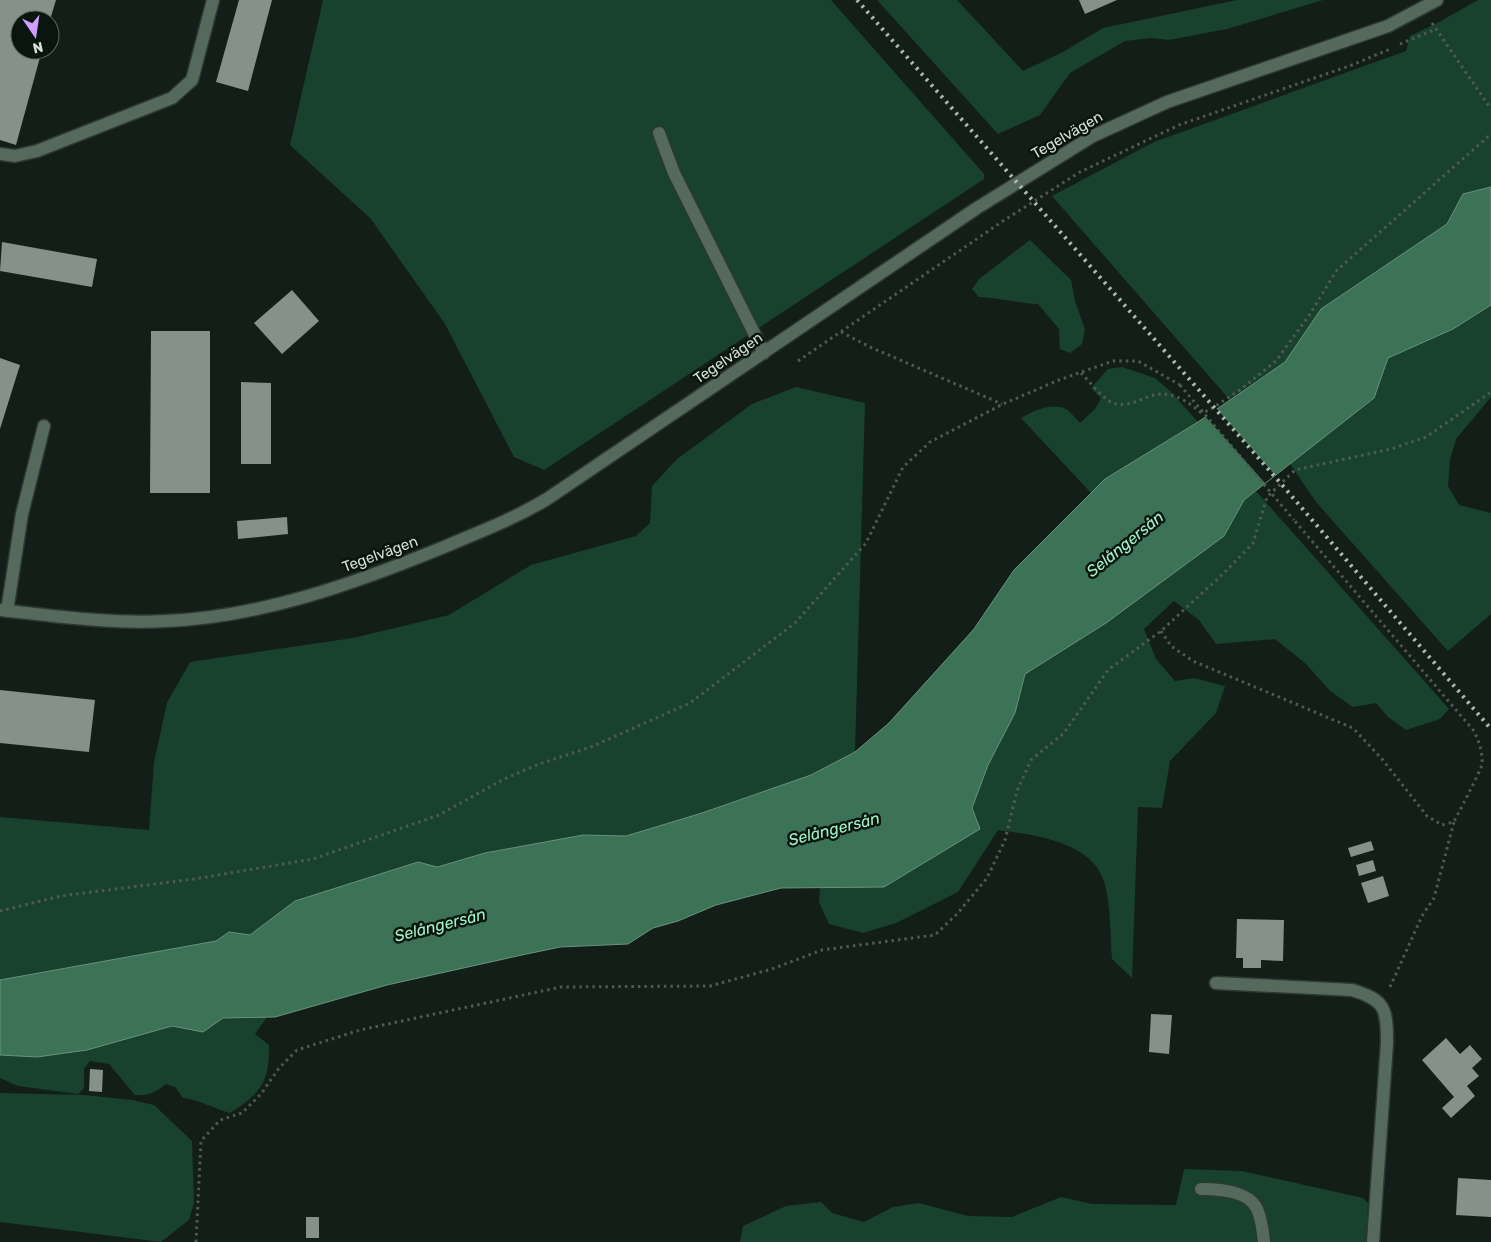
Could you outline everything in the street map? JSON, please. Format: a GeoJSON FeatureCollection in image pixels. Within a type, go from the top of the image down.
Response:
{"type":"FeatureCollection","features":[{"type":"Feature","properties":{"kind":"street"},"geometry":{"type":"LineString","coordinates":[[0,154],[15,156],[37,151],[172,98],[192,80],[213,0]]}},
{"type":"Feature","properties":{"kind":"street","name":"Tegelvägen"},"geometry":{"type":"LineString","coordinates":[[3,610],[112,620],[185,619],[232,614],[304,597],[382,573],[518,516],[547,500],[978,208],[1093,136],[1167,102],[1388,26],[1437,0]]}},
{"type":"Feature","properties":{"kind":"street"},"geometry":{"type":"LineString","coordinates":[[659,133],[674,173],[764,354]]}},
{"type":"Feature","properties":{"kind":"street"},"geometry":{"type":"LineString","coordinates":[[3,610],[22,514],[44,426]]}},
{"type":"Feature","properties":{"kind":"street"},"geometry":{"type":"LineString","coordinates":[[1216,983],[1352,990],[1371,996],[1383,1005],[1387,1020],[1387,1042],[1372,1242]]}},
{"type":"Feature","properties":{"kind":"street"},"geometry":{"type":"LineString","coordinates":[[1202,1189],[1216,1189],[1243,1196],[1256,1206],[1264,1242]]}},
{"type":"Feature","properties":{"kind":"path"},"geometry":{"type":"LineString","coordinates":[[1422,8],[1491,109]]}},
{"type":"Feature","properties":{"kind":"path"},"geometry":{"type":"LineString","coordinates":[[798,361],[1003,221],[1080,172],[1179,124],[1352,65],[1436,29]]}},
{"type":"Feature","properties":{"kind":"path"},"geometry":{"type":"LineString","coordinates":[[1081,373],[1109,401],[1118,404],[1136,402],[1161,394],[1183,400],[1200,412],[1208,411],[1240,390],[1276,361],[1310,314],[1336,271],[1491,134]]}},
{"type":"Feature","properties":{"kind":"path"},"geometry":{"type":"LineString","coordinates":[[841,332],[870,347],[1003,404]]}},
{"type":"Feature","properties":{"kind":"path"},"geometry":{"type":"LineString","coordinates":[[0,912],[62,896],[194,879],[313,860],[438,815],[504,779],[539,764],[590,747],[690,703],[796,623],[866,544],[903,466],[930,442],[1003,404],[1081,373],[1113,361],[1138,361],[1180,385],[1474,730],[1481,748],[1482,766],[1466,796],[1460,813],[1454,821],[1434,898],[1418,925],[1383,1005]]}},
{"type":"Feature","properties":{"kind":"path"},"geometry":{"type":"LineString","coordinates":[[196,1242],[201,1141],[220,1120],[242,1113],[261,1094],[279,1068],[297,1050],[360,1030],[562,987],[710,986],[772,969],[822,950],[934,935],[957,914],[987,878],[1005,840],[1017,790],[1031,760],[1064,733],[1108,670],[1161,631],[1225,572],[1253,543],[1267,498],[1295,470],[1391,449],[1426,437],[1491,392]]}},
{"type":"Feature","properties":{"kind":"path"},"geometry":{"type":"LineString","coordinates":[[1161,631],[1171,646],[1193,661],[1353,728],[1382,758],[1427,816],[1442,825],[1454,821]]}},
{"type":"Feature","properties":{"kind":"shaded area"},"geometry":{"type":"Polygon","coordinates":[[[323,0],[831,0],[984,174],[984,179],[544,470],[514,457],[445,324],[371,219],[290,145],[323,0]]]}},
{"type":"Feature","properties":{"kind":"shaded area"},"geometry":{"type":"Polygon","coordinates":[[[877,0],[957,0],[1023,71],[1063,52],[1103,28],[1237,0],[1323,0],[1227,29],[1169,40],[1151,38],[1125,41],[1070,73],[1040,115],[998,134],[877,0]]]}},
{"type":"Feature","properties":{"kind":"shaded area"},"geometry":{"type":"Polygon","coordinates":[[[1478,0],[1491,0],[1491,187],[1463,194],[1447,224],[1321,309],[1285,362],[1229,399],[1052,196],[1154,142],[1406,51],[1410,36],[1478,0]]]}},
{"type":"Feature","properties":{"kind":"shaded area"},"geometry":{"type":"Polygon","coordinates":[[[1030,240],[1071,280],[1075,301],[1085,329],[1082,344],[1070,353],[1060,349],[1059,329],[1038,304],[979,297],[972,289],[979,279],[1030,240]]]}},
{"type":"Feature","properties":{"kind":"shaded area"},"geometry":{"type":"Polygon","coordinates":[[[1491,305],[1491,397],[1456,439],[1450,460],[1448,486],[1459,505],[1491,513],[1491,614],[1448,651],[1316,502],[1290,464],[1373,398],[1388,358],[1453,329],[1491,305]]]}},
{"type":"Feature","properties":{"kind":"shaded area"},"geometry":{"type":"Polygon","coordinates":[[[1122,367],[1155,378],[1170,391],[1198,422],[1105,479],[1091,493],[1021,418],[1037,410],[1055,406],[1066,409],[1080,423],[1095,409],[1101,398],[1091,388],[1108,369],[1122,367]]]}},
{"type":"Feature","properties":{"kind":"shaded area"},"geometry":{"type":"Polygon","coordinates":[[[796,387],[865,403],[855,752],[811,775],[702,813],[626,836],[582,835],[485,853],[434,867],[418,862],[295,901],[250,935],[229,932],[216,941],[0,980],[0,817],[149,830],[154,762],[167,703],[190,662],[353,638],[449,615],[531,565],[636,536],[650,523],[652,486],[677,459],[752,404],[796,387]]]}},
{"type":"Feature","properties":{"kind":"shaded area"},"geometry":{"type":"Polygon","coordinates":[[[1256,491],[1449,709],[1440,719],[1406,730],[1388,717],[1376,703],[1353,707],[1330,691],[1306,664],[1275,639],[1216,644],[1199,620],[1174,601],[1144,629],[1156,659],[1175,681],[1194,678],[1225,686],[1216,713],[1170,761],[1162,808],[1138,807],[1132,978],[1112,959],[1108,903],[1105,885],[1099,870],[1077,850],[1062,843],[1029,835],[998,830],[958,892],[896,923],[863,933],[829,924],[819,902],[820,888],[843,887],[972,808],[988,765],[1015,713],[1025,674],[1106,622],[1224,536],[1244,500],[1256,491]]]}},
{"type":"Feature","properties":{"kind":"shaded area"},"geometry":{"type":"Polygon","coordinates":[[[267,1017],[255,1034],[269,1045],[269,1058],[265,1078],[262,1085],[250,1099],[230,1113],[195,1100],[183,1098],[175,1087],[166,1084],[152,1093],[135,1095],[109,1064],[90,1061],[84,1069],[84,1088],[78,1094],[18,1086],[0,1078],[0,1055],[35,1056],[172,1026],[203,1032],[223,1018],[267,1017]]]}},
{"type":"Feature","properties":{"kind":"shaded area"},"geometry":{"type":"Polygon","coordinates":[[[0,1093],[85,1095],[132,1100],[154,1105],[192,1141],[194,1203],[189,1220],[161,1242],[0,1222],[0,1093]]]}},
{"type":"Feature","properties":{"kind":"shaded area"},"geometry":{"type":"Polygon","coordinates":[[[1184,1169],[1242,1171],[1363,1198],[1368,1203],[1366,1242],[740,1242],[743,1226],[786,1206],[821,1202],[832,1213],[864,1222],[893,1207],[919,1203],[968,1216],[1012,1217],[1061,1197],[1092,1204],[1176,1205],[1184,1169]]]}},
{"type":"Feature","properties":{"kind":"water","name":"Selångersån"},"geometry":{"type":"Polygon","coordinates":[[[1491,187],[1491,305],[1453,329],[1388,358],[1374,398],[1244,500],[1224,536],[1106,623],[1025,674],[1015,713],[988,765],[972,808],[980,829],[884,887],[781,888],[716,905],[678,921],[653,928],[628,944],[560,947],[387,985],[275,1017],[223,1018],[203,1032],[172,1026],[87,1050],[37,1057],[0,1055],[0,980],[216,941],[229,932],[250,935],[295,901],[418,862],[437,867],[485,853],[583,835],[626,836],[702,813],[811,775],[855,752],[889,723],[974,629],[1014,570],[1105,479],[1198,422],[1285,362],[1321,309],[1447,224],[1463,194],[1491,187]]]}},
{"type":"Feature","properties":{"kind":"pier"},"geometry":{"type":"Polygon","coordinates":[[[1216,408],[1275,475],[1265,483],[1205,416],[1216,408]]]}},
{"type":"Feature","properties":{"kind":"building"},"geometry":{"type":"Polygon","coordinates":[[[0,0],[56,0],[53,10],[10,10],[10,60],[39,60],[16,145],[0,140],[0,0]]]}},
{"type":"Feature","properties":{"kind":"building"},"geometry":{"type":"Polygon","coordinates":[[[239,0],[272,0],[248,91],[216,82],[239,0]]]}},
{"type":"Feature","properties":{"kind":"building"},"geometry":{"type":"Polygon","coordinates":[[[1079,0],[1117,0],[1085,14],[1079,0]]]}},
{"type":"Feature","properties":{"kind":"building"},"geometry":{"type":"Polygon","coordinates":[[[2,242],[97,259],[92,287],[0,271],[2,242]]]}},
{"type":"Feature","properties":{"kind":"building"},"geometry":{"type":"Polygon","coordinates":[[[292,290],[319,321],[282,354],[254,323],[292,290]]]}},
{"type":"Feature","properties":{"kind":"building"},"geometry":{"type":"Polygon","coordinates":[[[151,331],[210,331],[210,493],[150,493],[151,331]]]}},
{"type":"Feature","properties":{"kind":"building"},"geometry":{"type":"Polygon","coordinates":[[[0,358],[20,365],[0,429],[0,358]]]}},
{"type":"Feature","properties":{"kind":"building"},"geometry":{"type":"Polygon","coordinates":[[[241,382],[271,383],[271,464],[241,464],[241,382]]]}},
{"type":"Feature","properties":{"kind":"building"},"geometry":{"type":"Polygon","coordinates":[[[287,517],[288,534],[238,539],[237,521],[287,517]]]}},
{"type":"Feature","properties":{"kind":"building"},"geometry":{"type":"Polygon","coordinates":[[[0,690],[95,700],[89,752],[0,743],[0,690]]]}},
{"type":"Feature","properties":{"kind":"building"},"geometry":{"type":"Polygon","coordinates":[[[1371,841],[1374,850],[1351,857],[1348,848],[1371,841]]]}},
{"type":"Feature","properties":{"kind":"building"},"geometry":{"type":"Polygon","coordinates":[[[1373,860],[1376,871],[1359,876],[1356,865],[1373,860]]]}},
{"type":"Feature","properties":{"kind":"building"},"geometry":{"type":"Polygon","coordinates":[[[1383,876],[1389,896],[1368,903],[1361,883],[1383,876]]]}},
{"type":"Feature","properties":{"kind":"building"},"geometry":{"type":"Polygon","coordinates":[[[1237,919],[1284,920],[1283,961],[1261,960],[1261,968],[1243,968],[1243,958],[1236,958],[1237,919]]]}},
{"type":"Feature","properties":{"kind":"building"},"geometry":{"type":"Polygon","coordinates":[[[1151,1014],[1172,1015],[1169,1054],[1149,1052],[1151,1014]]]}},
{"type":"Feature","properties":{"kind":"building"},"geometry":{"type":"Polygon","coordinates":[[[1446,1038],[1460,1054],[1470,1045],[1482,1059],[1472,1068],[1479,1076],[1467,1086],[1475,1096],[1451,1118],[1442,1108],[1454,1097],[1422,1060],[1446,1038]]]}},
{"type":"Feature","properties":{"kind":"building"},"geometry":{"type":"Polygon","coordinates":[[[90,1069],[103,1070],[102,1092],[89,1091],[90,1069]]]}},
{"type":"Feature","properties":{"kind":"building"},"geometry":{"type":"Polygon","coordinates":[[[1458,1178],[1491,1180],[1491,1217],[1456,1215],[1458,1178]]]}},
{"type":"Feature","properties":{"kind":"building"},"geometry":{"type":"Polygon","coordinates":[[[306,1217],[319,1217],[319,1238],[306,1238],[306,1217]]]}},
{"type":"Feature","properties":{"kind":"railway"},"geometry":{"type":"LineString","coordinates":[[857,0],[1283,486],[1491,729]]}}]}
